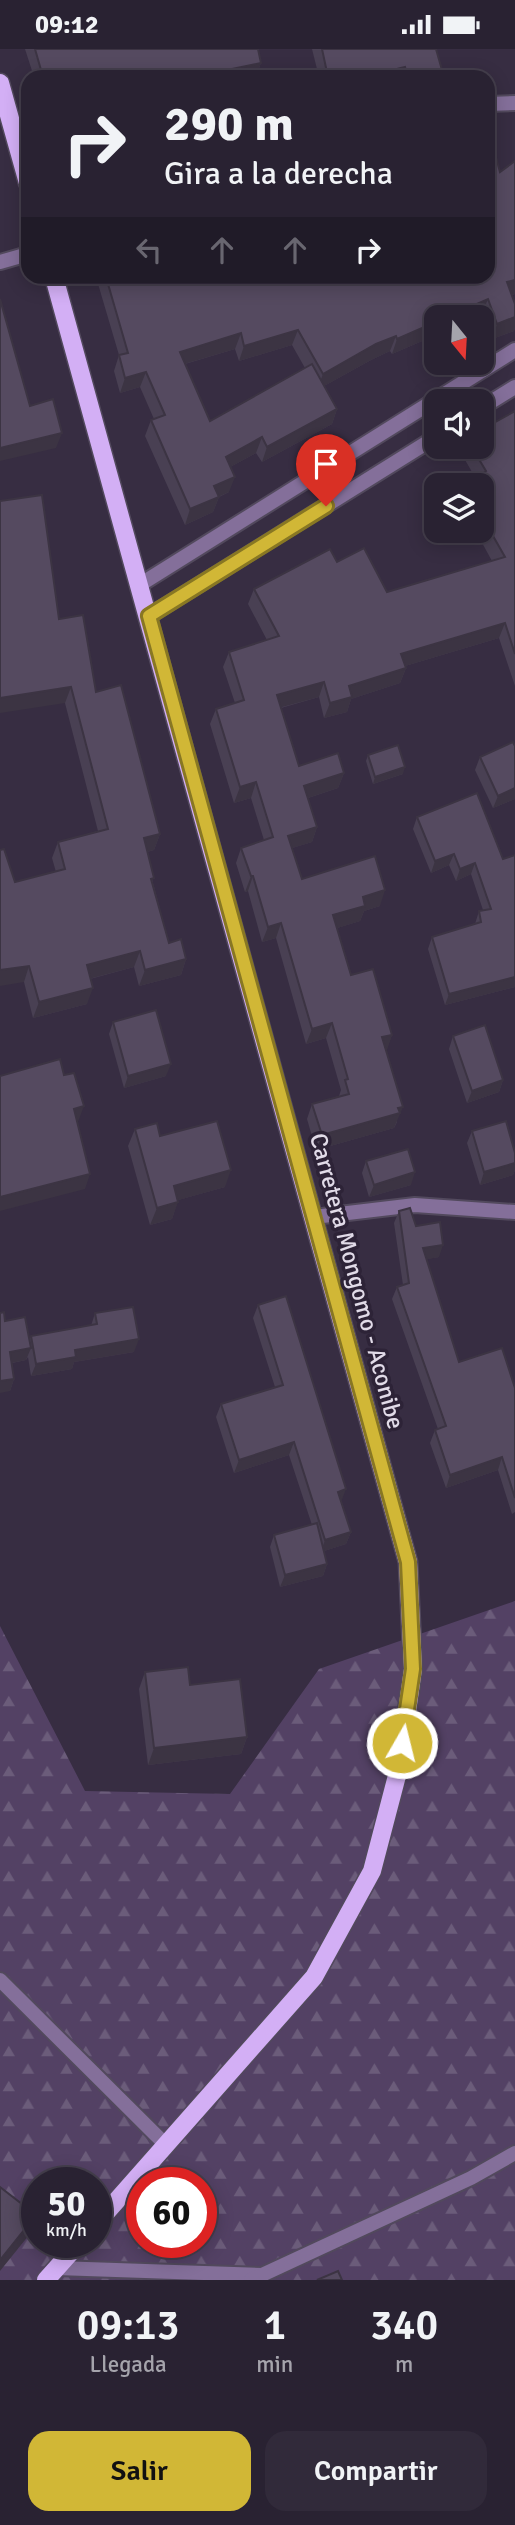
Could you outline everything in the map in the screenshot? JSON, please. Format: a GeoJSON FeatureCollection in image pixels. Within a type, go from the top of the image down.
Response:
{"type":"FeatureCollection","features":[{"type":"Feature","properties":{"kind":"main road"},"geometry":{"type":"LineString","coordinates":[[0,83],[21,158]]}},
{"type":"Feature","properties":{"kind":"main road","name":"Carretera Mongomo - Aconibe"},"geometry":{"type":"LineString","coordinates":[[56,284],[408,1562],[413,1669],[399,1768],[372,1871],[314,1977],[112,2206]]}},
{"type":"Feature","properties":{"kind":"main road"},"geometry":{"type":"LineString","coordinates":[[51,2274],[66,2258]]}},
{"type":"Feature","properties":{"kind":"street"},"geometry":{"type":"LineString","coordinates":[[495,104],[515,103]]}},
{"type":"Feature","properties":{"kind":"street"},"geometry":{"type":"LineString","coordinates":[[0,262],[21,256]]}},
{"type":"Feature","properties":{"kind":"street"},"geometry":{"type":"LineString","coordinates":[[141,585],[515,350]]}},
{"type":"Feature","properties":{"kind":"street"},"geometry":{"type":"LineString","coordinates":[[494,400],[515,387]]}},
{"type":"Feature","properties":{"kind":"street"},"geometry":{"type":"LineString","coordinates":[[149,616],[424,444]]}},
{"type":"Feature","properties":{"kind":"street"},"geometry":{"type":"LineString","coordinates":[[314,1217],[415,1205],[515,1212]]}},
{"type":"Feature","properties":{"kind":"street"},"geometry":{"type":"LineString","coordinates":[[0,1980],[166,2145]]}},
{"type":"Feature","properties":{"kind":"street"},"geometry":{"type":"LineString","coordinates":[[51,2274],[257,2277],[471,2178],[515,2153]]}},
{"type":"Feature","properties":{"kind":"green space"},"geometry":{"type":"Polygon","coordinates":[[[515,1601],[515,2280],[0,2280],[0,1626],[85,1791],[230,1794],[319,1669],[515,1601]]]}},
{"type":"Feature","properties":{"kind":"building"},"geometry":{"type":"Polygon","coordinates":[[[35,49],[258,49],[261,63],[227,70],[41,70],[35,49]]]}},
{"type":"Feature","properties":{"kind":"building"},"geometry":{"type":"Polygon","coordinates":[[[322,49],[436,49],[442,70],[406,70],[405,67],[393,70],[326,70],[322,49]]]}},
{"type":"Feature","properties":{"kind":"building"},"geometry":{"type":"Polygon","coordinates":[[[495,154],[500,172],[515,161],[515,280],[507,282],[515,304],[515,317],[497,324],[494,305],[490,305],[488,299],[474,305],[424,305],[424,327],[397,339],[396,336],[376,344],[323,374],[298,330],[244,346],[241,333],[180,352],[210,421],[312,364],[337,409],[267,447],[262,437],[226,457],[235,477],[214,486],[219,497],[190,509],[151,420],[165,415],[146,372],[125,378],[119,355],[128,353],[108,284],[495,284],[495,154]]]}},
{"type":"Feature","properties":{"kind":"building"},"geometry":{"type":"Polygon","coordinates":[[[0,299],[30,406],[53,399],[62,433],[0,448],[0,299]]]}},
{"type":"Feature","properties":{"kind":"building"},"geometry":{"type":"Polygon","coordinates":[[[515,411],[515,654],[505,623],[401,654],[406,668],[349,686],[352,697],[330,703],[324,682],[277,695],[299,766],[338,753],[344,773],[304,786],[317,827],[288,836],[302,879],[375,856],[385,890],[363,897],[365,906],[333,915],[351,975],[373,969],[392,1035],[382,1037],[403,1107],[398,1108],[400,1113],[322,1135],[312,1104],[349,1094],[345,1080],[348,1079],[332,1023],[312,1029],[281,923],[268,927],[253,876],[241,848],[273,837],[256,782],[240,787],[216,709],[244,700],[229,652],[279,636],[254,589],[330,549],[337,562],[364,548],[387,592],[505,557],[494,538],[494,473],[483,473],[486,471],[479,459],[494,459],[494,423],[515,411]]]}},
{"type":"Feature","properties":{"kind":"building"},"geometry":{"type":"Polygon","coordinates":[[[42,495],[59,619],[83,615],[96,692],[121,685],[160,834],[144,838],[154,878],[151,879],[169,943],[181,939],[186,959],[145,970],[140,951],[87,965],[93,988],[39,1002],[29,966],[0,970],[0,850],[4,849],[15,882],[65,869],[58,842],[108,829],[71,687],[0,698],[0,501],[42,495]]]}},
{"type":"Feature","properties":{"kind":"building"},"geometry":{"type":"Polygon","coordinates":[[[513,742],[515,788],[498,796],[480,757],[513,742]]]}},
{"type":"Feature","properties":{"kind":"building"},"geometry":{"type":"Polygon","coordinates":[[[398,745],[405,767],[375,777],[368,755],[398,745]]]}},
{"type":"Feature","properties":{"kind":"building"},"geometry":{"type":"Polygon","coordinates":[[[477,793],[503,859],[515,855],[515,977],[449,994],[432,937],[481,922],[479,911],[491,909],[475,863],[460,869],[454,854],[435,861],[417,817],[477,793]]]}},
{"type":"Feature","properties":{"kind":"building"},"geometry":{"type":"Polygon","coordinates":[[[156,1010],[171,1064],[128,1076],[113,1022],[156,1010]]]}},
{"type":"Feature","properties":{"kind":"building"},"geometry":{"type":"Polygon","coordinates":[[[485,1025],[503,1080],[472,1091],[453,1036],[485,1025]]]}},
{"type":"Feature","properties":{"kind":"building"},"geometry":{"type":"Polygon","coordinates":[[[60,1059],[64,1075],[74,1073],[84,1106],[74,1109],[90,1174],[0,1197],[0,1076],[60,1059]]]}},
{"type":"Feature","properties":{"kind":"building"},"geometry":{"type":"Polygon","coordinates":[[[217,1121],[231,1170],[174,1186],[178,1202],[157,1208],[135,1129],[157,1123],[160,1136],[217,1121]]]}},
{"type":"Feature","properties":{"kind":"building"},"geometry":{"type":"Polygon","coordinates":[[[506,1121],[515,1163],[484,1172],[472,1131],[506,1121]]]}},
{"type":"Feature","properties":{"kind":"building"},"geometry":{"type":"Polygon","coordinates":[[[408,1149],[415,1172],[374,1185],[366,1161],[408,1149]]]}},
{"type":"Feature","properties":{"kind":"building"},"geometry":{"type":"Polygon","coordinates":[[[410,1208],[416,1226],[440,1222],[443,1245],[423,1248],[459,1362],[502,1348],[515,1388],[515,1498],[502,1457],[450,1475],[435,1430],[446,1426],[397,1287],[409,1283],[399,1211],[410,1208]]]}},
{"type":"Feature","properties":{"kind":"building"},"geometry":{"type":"Polygon","coordinates":[[[286,1296],[346,1489],[338,1492],[351,1532],[325,1540],[294,1442],[239,1460],[221,1404],[283,1385],[258,1305],[286,1296]]]}},
{"type":"Feature","properties":{"kind":"building"},"geometry":{"type":"Polygon","coordinates":[[[133,1307],[139,1339],[75,1350],[76,1357],[36,1364],[31,1336],[97,1324],[95,1313],[133,1307]]]}},
{"type":"Feature","properties":{"kind":"building"},"geometry":{"type":"Polygon","coordinates":[[[4,1312],[5,1321],[25,1317],[31,1348],[10,1352],[14,1379],[0,1381],[0,1313],[4,1312]]]}},
{"type":"Feature","properties":{"kind":"building"},"geometry":{"type":"Polygon","coordinates":[[[317,1523],[327,1564],[285,1575],[274,1535],[317,1523]]]}},
{"type":"Feature","properties":{"kind":"building"},"geometry":{"type":"Polygon","coordinates":[[[188,1667],[190,1685],[240,1679],[247,1737],[154,1748],[145,1672],[188,1667]]]}},
{"type":"Feature","properties":{"kind":"building"},"geometry":{"type":"Polygon","coordinates":[[[0,2187],[21,2203],[21,2234],[0,2260],[0,2187]]]}},
{"type":"Feature","properties":{"kind":"building"},"geometry":{"type":"Polygon","coordinates":[[[338,2271],[342,2280],[317,2280],[338,2271]]]}},
{"type":"Feature","properties":{"kind":"route"},"geometry":{"type":"LineString","coordinates":[[326,506],[149,616],[408,1562],[413,1669],[402,1743]]}}]}
